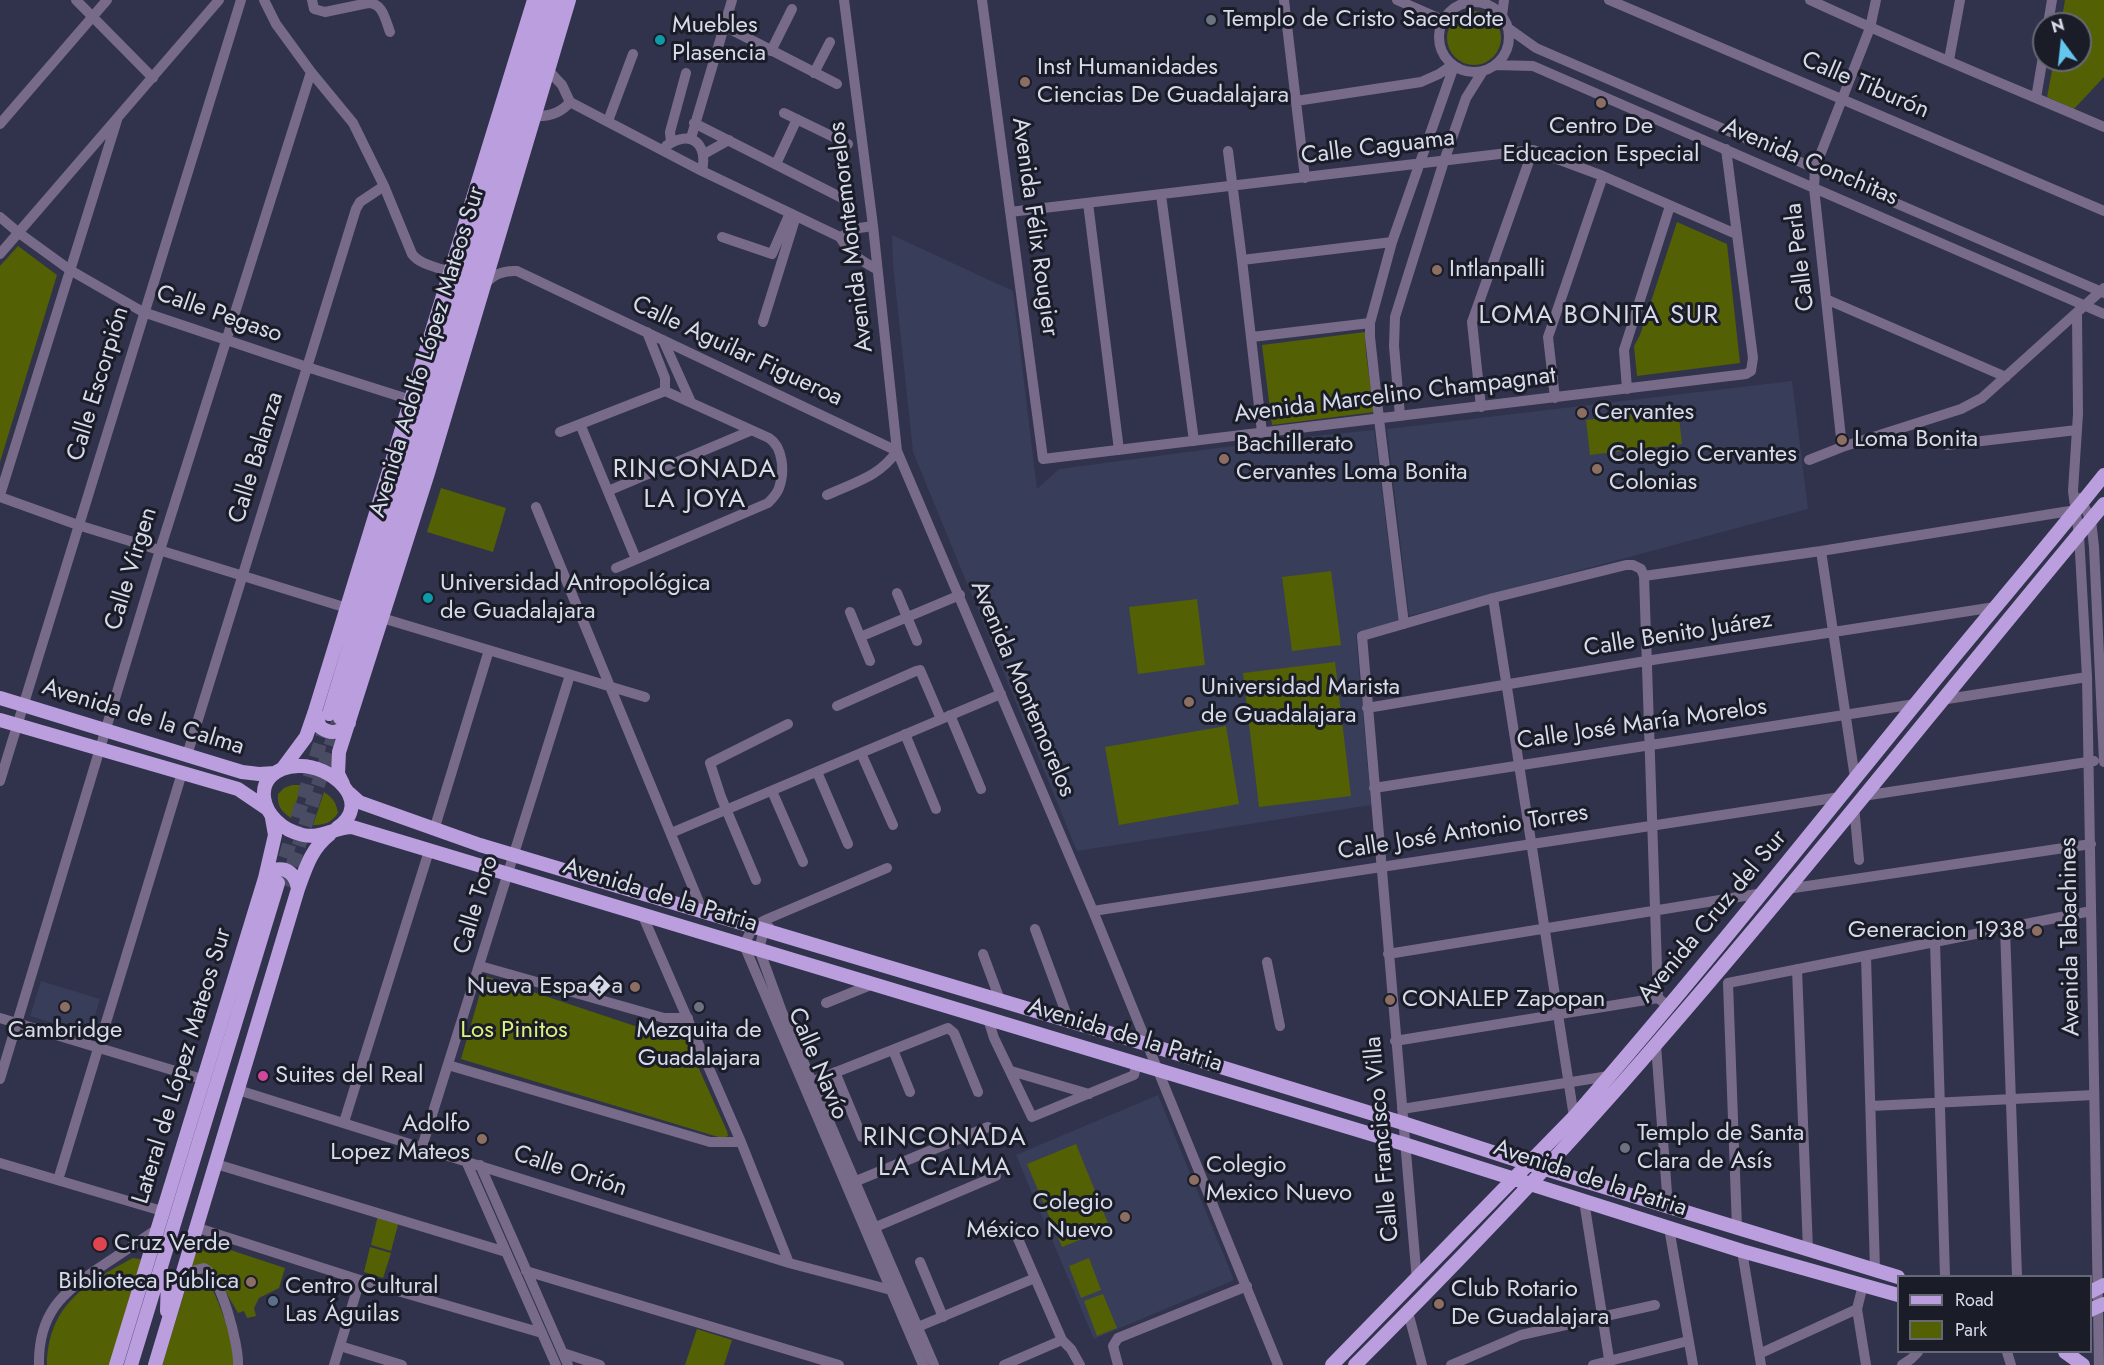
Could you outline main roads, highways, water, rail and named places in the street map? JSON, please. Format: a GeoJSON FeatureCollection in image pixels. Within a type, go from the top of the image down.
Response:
{"type":"FeatureCollection","features":[{"type":"Feature","properties":{"kind":"main road"},"geometry":{"type":"LineString","coordinates":[[534,0],[347,608],[333,716],[339,752],[338,774],[346,789],[351,811],[343,824],[335,830],[318,836],[306,836],[279,825],[268,811],[264,794],[267,781],[279,771],[306,737],[333,716],[382,618],[569,0]]}},
{"type":"Feature","properties":{"kind":"main road","name":"Avenida Adolfo López Mateos Sur"},"geometry":{"type":"LineString","coordinates":[[333,716],[385,529],[546,0]]}},
{"type":"Feature","properties":{"kind":"main road","name":"Avenida Adolfo López Mateos Sur"},"geometry":{"type":"LineString","coordinates":[[333,716],[413,477],[558,0]]}},
{"type":"Feature","properties":{"kind":"main road"},"geometry":{"type":"LineString","coordinates":[[560,27],[563,0]]}},
{"type":"Feature","properties":{"kind":"main road"},"geometry":{"type":"LineString","coordinates":[[491,140],[515,101]]}},
{"type":"Feature","properties":{"kind":"main road"},"geometry":{"type":"LineString","coordinates":[[413,477],[442,425]]}},
{"type":"Feature","properties":{"kind":"main road"},"geometry":{"type":"LineString","coordinates":[[385,529],[392,461]]}},
{"type":"Feature","properties":{"kind":"main road","name":"Avenida Cruz del Sur"},"geometry":{"type":"LineString","coordinates":[[1332,1365],[1417,1281],[1574,1117],[1609,1076],[1664,1002],[1763,894],[1915,704],[2104,475]]}},
{"type":"Feature","properties":{"kind":"main road","name":"Avenida Cruz del Sur"},"geometry":{"type":"LineString","coordinates":[[1355,1365],[1531,1184],[1656,1045],[2104,504]]}},
{"type":"Feature","properties":{"kind":"main road","name":"Avenida de la Calma"},"geometry":{"type":"LineString","coordinates":[[0,698],[242,772],[259,774],[279,771]]}},
{"type":"Feature","properties":{"kind":"main road","name":"Avenida de la Calma"},"geometry":{"type":"LineString","coordinates":[[0,720],[238,789],[268,811]]}},
{"type":"Feature","properties":{"kind":"main road"},"geometry":{"type":"LineString","coordinates":[[122,755],[126,737]]}},
{"type":"Feature","properties":{"kind":"main road"},"geometry":{"type":"LineString","coordinates":[[279,771],[307,766],[322,770],[346,789]]}},
{"type":"Feature","properties":{"kind":"main road","name":"Avenida de la Patria"},"geometry":{"type":"LineString","coordinates":[[346,789],[359,802],[480,845],[1146,1044],[1402,1116],[1528,1164],[1897,1276]]}},
{"type":"Feature","properties":{"kind":"main road","name":"Lateral de López Mateos Sur"},"geometry":{"type":"LineString","coordinates":[[155,1365],[238,1090],[282,884],[275,835],[268,811]]}},
{"type":"Feature","properties":{"kind":"main road","name":"Avenida de la Patria"},"geometry":{"type":"LineString","coordinates":[[335,830],[352,827],[1404,1144],[1742,1251],[1897,1294]]}},
{"type":"Feature","properties":{"kind":"main road","name":"Lateral de López Mateos Sur"},"geometry":{"type":"LineString","coordinates":[[116,1365],[202,1079],[282,884],[309,858],[321,841],[335,830]]}},
{"type":"Feature","properties":{"kind":"main road"},"geometry":{"type":"LineString","coordinates":[[473,864],[479,862],[483,856],[480,845]]}},
{"type":"Feature","properties":{"kind":"main road"},"geometry":{"type":"LineString","coordinates":[[131,1365],[163,1275],[282,884]]}},
{"type":"Feature","properties":{"kind":"main road"},"geometry":{"type":"LineString","coordinates":[[163,1275],[166,1331]]}},
{"type":"Feature","properties":{"kind":"main road"},"geometry":{"type":"LineString","coordinates":[[121,1347],[163,1275]]}},
{"type":"Feature","properties":{"kind":"main road"},"geometry":{"type":"LineString","coordinates":[[141,1365],[163,1275]]}},
{"type":"Feature","properties":{"kind":"main road"},"geometry":{"type":"LineString","coordinates":[[2066,1353],[2083,1365]]}},
{"type":"Feature","properties":{"kind":"tunnel"},"geometry":{"type":"LineString","coordinates":[[279,878],[329,714]]}},
{"type":"Feature","properties":{"kind":"tunnel"},"geometry":{"type":"LineString","coordinates":[[286,886],[338,722]]}},
{"type":"Feature","properties":{"kind":"place","name":"Templo de Cristo Sacerdote"},"geometry":{"type":"Point","coordinates":[1211,20]}},
{"type":"Feature","properties":{"kind":"place","name":"Muebles Plasencia"},"geometry":{"type":"Point","coordinates":[660,40]}},
{"type":"Feature","properties":{"kind":"place","name":"Inst Humanidades Ciencias De Guadalajara"},"geometry":{"type":"Point","coordinates":[1025,82]}},
{"type":"Feature","properties":{"kind":"place","name":"Centro De Educacion Especial"},"geometry":{"type":"Point","coordinates":[1601,103]}},
{"type":"Feature","properties":{"kind":"place","name":"Intlanpalli"},"geometry":{"type":"Point","coordinates":[1437,270]}},
{"type":"Feature","properties":{"kind":"place","name":"Cervantes"},"geometry":{"type":"Point","coordinates":[1582,413]}},
{"type":"Feature","properties":{"kind":"place","name":"Loma Bonita"},"geometry":{"type":"Point","coordinates":[1842,440]}},
{"type":"Feature","properties":{"kind":"place","name":"Bachillerato Cervantes Loma Bonita"},"geometry":{"type":"Point","coordinates":[1224,459]}},
{"type":"Feature","properties":{"kind":"place","name":"Colegio Cervantes Colonias"},"geometry":{"type":"Point","coordinates":[1597,469]}},
{"type":"Feature","properties":{"kind":"place","name":"Universidad Antropológica de Guadalajara"},"geometry":{"type":"Point","coordinates":[428,598]}},
{"type":"Feature","properties":{"kind":"place","name":"Universidad Marista de Guadalajara"},"geometry":{"type":"Point","coordinates":[1189,702]}},
{"type":"Feature","properties":{"kind":"place","name":"Generacion 1938"},"geometry":{"type":"Point","coordinates":[2037,931]}},
{"type":"Feature","properties":{"kind":"place","name":"Nueva Espa�a"},"geometry":{"type":"Point","coordinates":[635,987]}},
{"type":"Feature","properties":{"kind":"place","name":"CONALEP Zapopan"},"geometry":{"type":"Point","coordinates":[1390,1000]}},
{"type":"Feature","properties":{"kind":"place","name":"Cambridge"},"geometry":{"type":"Point","coordinates":[65,1007]}},
{"type":"Feature","properties":{"kind":"place","name":"Mezquita de Guadalajara"},"geometry":{"type":"Point","coordinates":[699,1007]}},
{"type":"Feature","properties":{"kind":"place","name":"Suites del Real"},"geometry":{"type":"Point","coordinates":[263,1076]}},
{"type":"Feature","properties":{"kind":"place","name":"Adolfo Lopez Mateos"},"geometry":{"type":"Point","coordinates":[482,1139]}},
{"type":"Feature","properties":{"kind":"place","name":"Templo de Santa Clara de Asís"},"geometry":{"type":"Point","coordinates":[1625,1148]}},
{"type":"Feature","properties":{"kind":"place","name":"Colegio Mexico Nuevo"},"geometry":{"type":"Point","coordinates":[1194,1180]}},
{"type":"Feature","properties":{"kind":"place","name":"Colegio México Nuevo"},"geometry":{"type":"Point","coordinates":[1125,1217]}},
{"type":"Feature","properties":{"kind":"place","name":"Cruz Verde"},"geometry":{"type":"Point","coordinates":[100,1244]}},
{"type":"Feature","properties":{"kind":"place","name":"Biblioteca Pública"},"geometry":{"type":"Point","coordinates":[251,1282]}},
{"type":"Feature","properties":{"kind":"place","name":"Centro Cultural Las Águilas"},"geometry":{"type":"Point","coordinates":[273,1301]}},
{"type":"Feature","properties":{"kind":"place","name":"Club Rotario De Guadalajara"},"geometry":{"type":"Point","coordinates":[1439,1304]}},
{"type":"Feature","properties":{"kind":"district","name":"LOMA BONITA SUR"},"geometry":{"type":"Point","coordinates":[1599,317]}},
{"type":"Feature","properties":{"kind":"district","name":"RINCONADA LA JOYA"},"geometry":{"type":"Point","coordinates":[695,486]}},
{"type":"Feature","properties":{"kind":"district","name":"RINCONADA LA CALMA"},"geometry":{"type":"Point","coordinates":[945,1154]}},
{"type":"Feature","properties":{"kind":"park label","name":"Los Pinitos"},"geometry":{"type":"Point","coordinates":[514,1031]}}]}
